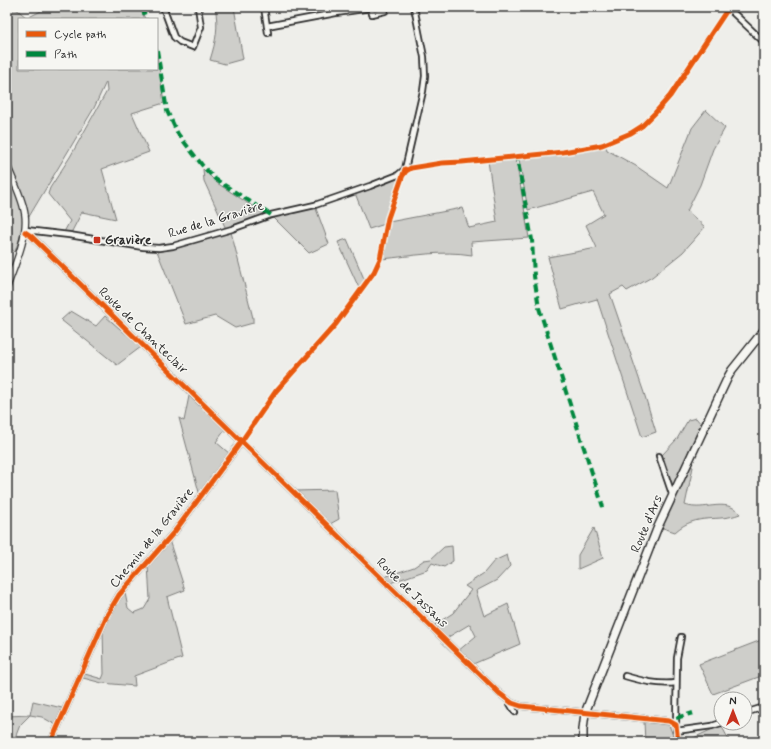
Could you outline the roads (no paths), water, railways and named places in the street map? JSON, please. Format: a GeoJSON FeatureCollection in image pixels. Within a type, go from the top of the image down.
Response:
{"type":"FeatureCollection","features":[{"type":"Feature","properties":{"kind":"main road","name":"Route d'Ars"},"geometry":{"type":"LineString","coordinates":[[583,742],[585,713],[672,494],[728,377],[764,330]]}},
{"type":"Feature","properties":{"kind":"street"},"geometry":{"type":"LineString","coordinates":[[163,7],[174,37],[180,42],[193,47],[201,27],[198,7]]}},
{"type":"Feature","properties":{"kind":"street"},"geometry":{"type":"LineString","coordinates":[[264,7],[268,34]]}},
{"type":"Feature","properties":{"kind":"street"},"geometry":{"type":"LineString","coordinates":[[335,7],[336,13]]}},
{"type":"Feature","properties":{"kind":"street"},"geometry":{"type":"LineString","coordinates":[[267,26],[371,8],[372,14],[385,11],[384,7]]}},
{"type":"Feature","properties":{"kind":"street","name":"Rue de la Gravière"},"geometry":{"type":"LineString","coordinates":[[25,231],[69,235],[122,245],[159,248],[174,246],[232,229],[271,215],[315,204],[398,175],[405,169],[425,76],[424,57],[414,7]]}},
{"type":"Feature","properties":{"kind":"street"},"geometry":{"type":"LineString","coordinates":[[727,7],[764,42]]}},
{"type":"Feature","properties":{"kind":"street"},"geometry":{"type":"LineString","coordinates":[[7,165],[24,206],[26,222],[25,231],[7,287]]}},
{"type":"Feature","properties":{"kind":"street","name":"Route de Chanteclair"},"geometry":{"type":"LineString","coordinates":[[25,231],[243,444]]}},
{"type":"Feature","properties":{"kind":"street","name":"Route de Jassans"},"geometry":{"type":"LineString","coordinates":[[243,444],[493,688],[512,703],[521,706],[585,713],[652,718],[669,721],[676,725]]}},
{"type":"Feature","properties":{"kind":"street","name":"Chemin de la Gravière"},"geometry":{"type":"LineString","coordinates":[[51,742],[107,615],[119,594],[175,531],[243,444]]}},
{"type":"Feature","properties":{"kind":"street"},"geometry":{"type":"LineString","coordinates":[[659,456],[672,494]]}},
{"type":"Feature","properties":{"kind":"street"},"geometry":{"type":"LineString","coordinates":[[678,742],[676,731],[676,683],[677,658],[681,637]]}},
{"type":"Feature","properties":{"kind":"street"},"geometry":{"type":"LineString","coordinates":[[625,676],[659,683],[676,683]]}},
{"type":"Feature","properties":{"kind":"street"},"geometry":{"type":"LineString","coordinates":[[507,699],[515,712]]}},
{"type":"Feature","properties":{"kind":"street"},"geometry":{"type":"LineString","coordinates":[[753,710],[764,707]]}},
{"type":"Feature","properties":{"kind":"street"},"geometry":{"type":"LineString","coordinates":[[676,731],[713,726]]}},
{"type":"Feature","properties":{"kind":"place","name":"Gravière"},"geometry":{"type":"Point","coordinates":[97,240]}}]}
